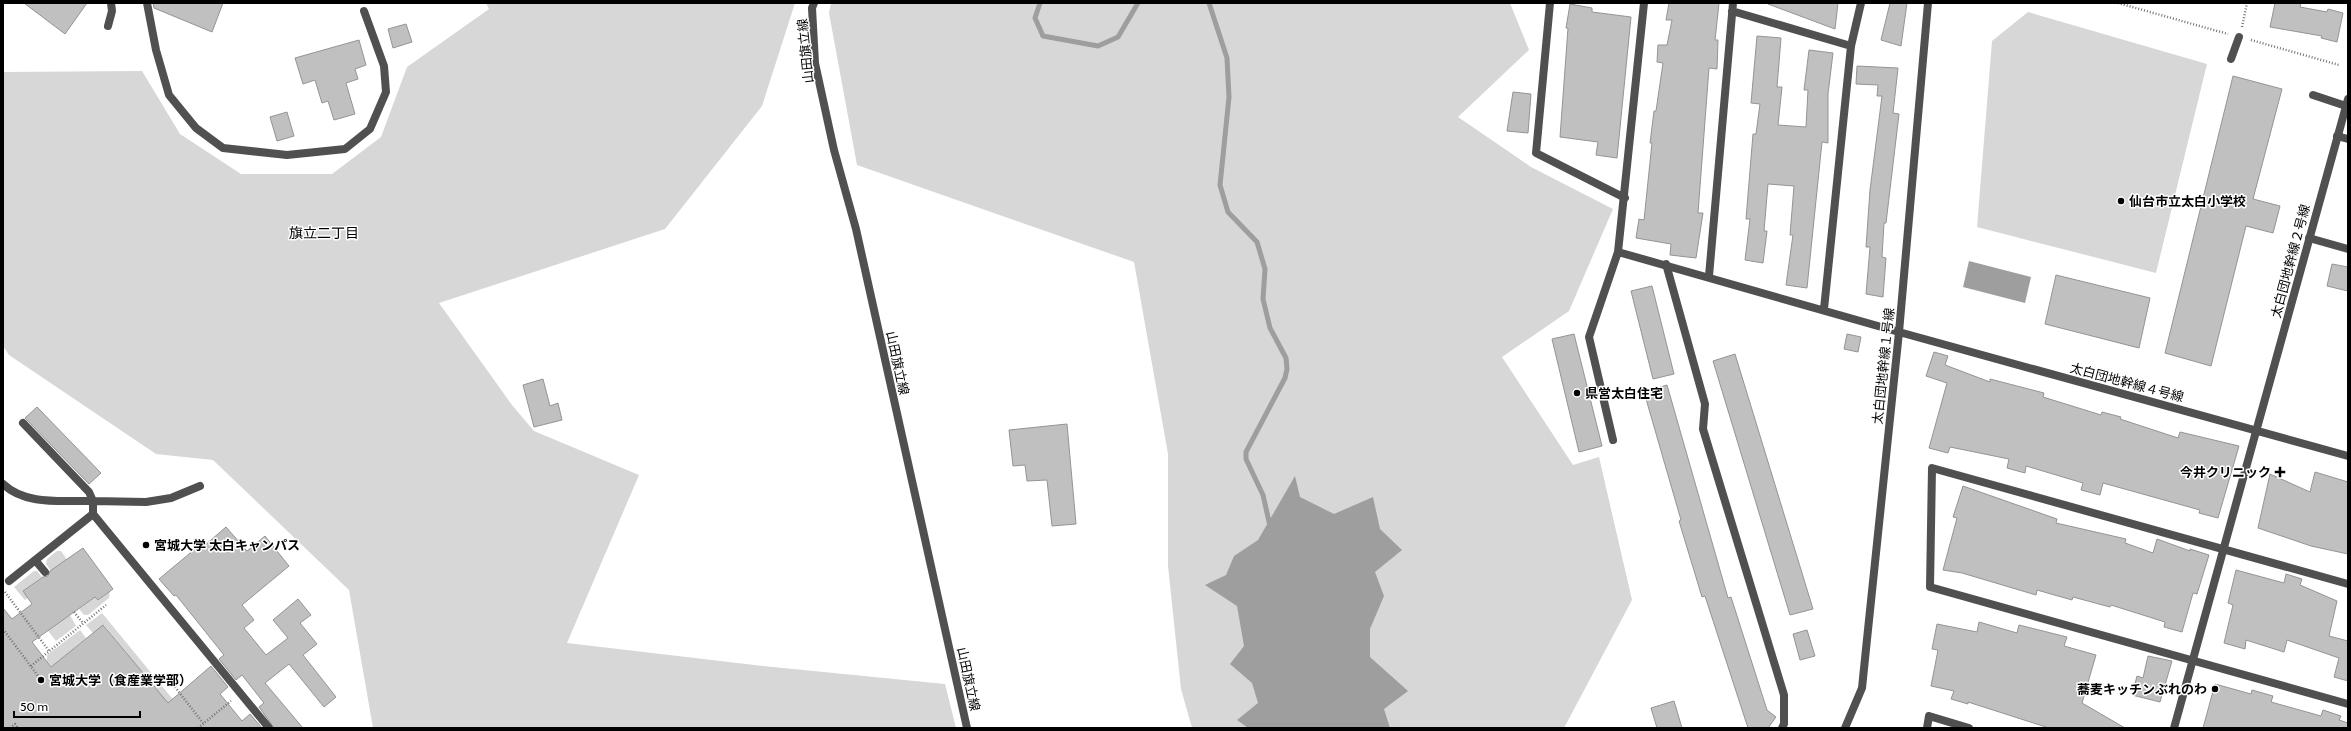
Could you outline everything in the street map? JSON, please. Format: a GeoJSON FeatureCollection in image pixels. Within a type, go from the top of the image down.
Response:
{"type":"FeatureCollection","features":[{"type":"Feature","properties":{"kind":"street"},"geometry":{"type":"LineString","coordinates":[[108,26],[112,11],[110,3]]}},
{"type":"Feature","properties":{"kind":"street"},"geometry":{"type":"LineString","coordinates":[[147,3],[156,50],[169,95],[196,128],[223,148],[287,155],[345,149],[370,129],[386,92],[384,66],[364,12]]}},
{"type":"Feature","properties":{"kind":"street","name":"山田旗立線"},"geometry":{"type":"LineString","coordinates":[[814,3],[812,8],[815,63],[834,150],[856,229],[967,728]]}},
{"type":"Feature","properties":{"kind":"street"},"geometry":{"type":"LineString","coordinates":[[1550,3],[1536,153],[1625,198]]}},
{"type":"Feature","properties":{"kind":"street"},"geometry":{"type":"LineString","coordinates":[[1613,440],[1589,337],[1618,252],[1625,198],[1644,3]]}},
{"type":"Feature","properties":{"kind":"street"},"geometry":{"type":"LineString","coordinates":[[1824,309],[1851,46],[1861,3]]}},
{"type":"Feature","properties":{"kind":"street","name":"太白団地幹線１号線"},"geometry":{"type":"LineString","coordinates":[[1845,728],[1862,688],[1899,332],[1928,3]]}},
{"type":"Feature","properties":{"kind":"street"},"geometry":{"type":"LineString","coordinates":[[1709,276],[1733,7],[1851,46]]}},
{"type":"Feature","properties":{"kind":"street"},"geometry":{"type":"LineString","coordinates":[[2231,59],[2239,37]]}},
{"type":"Feature","properties":{"kind":"street"},"geometry":{"type":"LineString","coordinates":[[2313,95],[2347,102]]}},
{"type":"Feature","properties":{"kind":"street","name":"太白団地幹線２号線"},"geometry":{"type":"LineString","coordinates":[[2174,728],[2336,136],[2347,102]]}},
{"type":"Feature","properties":{"kind":"street"},"geometry":{"type":"LineString","coordinates":[[2336,136],[2348,139]]}},
{"type":"Feature","properties":{"kind":"street"},"geometry":{"type":"LineString","coordinates":[[2309,238],[2348,249]]}},
{"type":"Feature","properties":{"kind":"street","name":"太白団地幹線４号線"},"geometry":{"type":"LineString","coordinates":[[1618,252],[1709,276],[1899,332],[2348,456]]}},
{"type":"Feature","properties":{"kind":"street"},"geometry":{"type":"LineString","coordinates":[[1666,264],[1706,404],[1703,429],[1784,695],[1784,724],[1782,728]]}},
{"type":"Feature","properties":{"kind":"street"},"geometry":{"type":"LineString","coordinates":[[23,423],[89,492],[93,501],[93,514],[269,728]]}},
{"type":"Feature","properties":{"kind":"street"},"geometry":{"type":"LineString","coordinates":[[2348,584],[1932,468],[1930,587],[2348,704]]}},
{"type":"Feature","properties":{"kind":"street"},"geometry":{"type":"LineString","coordinates":[[3,484],[24,498],[146,502],[171,498],[200,486]]}},
{"type":"Feature","properties":{"kind":"street"},"geometry":{"type":"LineString","coordinates":[[9,581],[93,514]]}},
{"type":"Feature","properties":{"kind":"street"},"geometry":{"type":"LineString","coordinates":[[35,560],[45,572]]}},
{"type":"Feature","properties":{"kind":"street"},"geometry":{"type":"LineString","coordinates":[[1927,728],[1929,716],[1968,728]]}},
{"type":"Feature","properties":{"kind":"path"},"geometry":{"type":"LineString","coordinates":[[2239,37],[2247,3]]}},
{"type":"Feature","properties":{"kind":"path"},"geometry":{"type":"LineString","coordinates":[[3,590],[49,651]]}},
{"type":"Feature","properties":{"kind":"path"},"geometry":{"type":"LineString","coordinates":[[31,666],[106,605]]}},
{"type":"Feature","properties":{"kind":"path"},"geometry":{"type":"LineString","coordinates":[[74,612],[83,623]]}},
{"type":"Feature","properties":{"kind":"path"},"geometry":{"type":"LineString","coordinates":[[3,629],[41,680]]}},
{"type":"Feature","properties":{"kind":"path"},"geometry":{"type":"LineString","coordinates":[[175,687],[203,723]]}},
{"type":"Feature","properties":{"kind":"path"},"geometry":{"type":"LineString","coordinates":[[198,728],[241,693]]}},
{"type":"Feature","properties":{"kind":"path"},"geometry":{"type":"LineString","coordinates":[[10,728],[14,724],[18,728]]}},
{"type":"Feature","properties":{"kind":"shaded area"},"geometry":{"type":"Polygon","coordinates":[[[486,3],[795,3],[762,106],[665,229],[439,303],[512,405],[534,431],[639,475],[567,643],[763,666],[945,684],[956,728],[373,728],[349,590],[213,460],[156,454],[9,355],[3,346],[3,72],[142,71],[180,134],[241,174],[332,174],[381,137],[407,67],[489,9],[486,3]]]}},
{"type":"Feature","properties":{"kind":"shaded area"},"geometry":{"type":"Polygon","coordinates":[[[831,3],[1510,3],[1529,50],[1458,117],[1531,167],[1613,209],[1569,311],[1502,357],[1573,465],[1599,457],[1632,600],[1564,728],[1192,728],[1181,689],[1168,566],[1168,454],[1134,262],[857,165],[829,13],[831,3]]]}},
{"type":"Feature","properties":{"kind":"shaded area"},"geometry":{"type":"Polygon","coordinates":[[[2028,12],[2207,64],[2156,273],[1977,227],[1992,41],[2028,12]]]}},
{"type":"Feature","properties":{"kind":"shaded area"},"geometry":{"type":"Polygon","coordinates":[[[1969,261],[2031,277],[2025,303],[1963,287],[1969,261]]]}},
{"type":"Feature","properties":{"kind":"shaded area"},"geometry":{"type":"Polygon","coordinates":[[[1295,476],[1300,497],[1334,514],[1373,497],[1380,529],[1402,550],[1375,572],[1384,596],[1370,629],[1370,657],[1408,691],[1384,709],[1390,728],[1248,728],[1237,720],[1258,703],[1252,683],[1230,664],[1244,646],[1237,606],[1205,585],[1226,575],[1234,556],[1258,540],[1295,476]]]}},
{"type":"Feature","properties":{"kind":"shaded area"},"geometry":{"type":"Polygon","coordinates":[[[57,551],[61,551],[67,560],[51,571],[46,564],[47,559],[57,551]]]}},
{"type":"Feature","properties":{"kind":"shaded area"},"geometry":{"type":"Polygon","coordinates":[[[34,571],[37,571],[42,577],[23,591],[28,597],[25,600],[14,587],[34,571]]]}},
{"type":"Feature","properties":{"kind":"shaded area"},"geometry":{"type":"Polygon","coordinates":[[[110,591],[109,598],[88,615],[84,615],[79,609],[95,597],[99,600],[110,591]]]}},
{"type":"Feature","properties":{"kind":"shaded area"},"geometry":{"type":"Polygon","coordinates":[[[102,613],[194,725],[184,724],[104,625],[93,633],[86,625],[102,613]]]}},
{"type":"Feature","properties":{"kind":"shaded area"},"geometry":{"type":"Polygon","coordinates":[[[70,615],[76,626],[56,641],[42,623],[44,621],[50,629],[70,615]]]}},
{"type":"Feature","properties":{"kind":"shaded area"},"geometry":{"type":"Polygon","coordinates":[[[80,630],[86,638],[57,662],[90,703],[79,700],[47,661],[47,655],[80,630]]]}},
{"type":"Feature","properties":{"kind":"building"},"geometry":{"type":"Polygon","coordinates":[[[24,3],[87,3],[65,34],[24,3]]]}},
{"type":"Feature","properties":{"kind":"building"},"geometry":{"type":"Polygon","coordinates":[[[153,3],[223,3],[212,32],[154,8],[153,3]]]}},
{"type":"Feature","properties":{"kind":"building"},"geometry":{"type":"Polygon","coordinates":[[[1669,3],[1719,3],[1715,40],[1718,40],[1717,69],[1709,68],[1698,213],[1703,213],[1696,258],[1670,255],[1671,244],[1636,238],[1639,219],[1644,220],[1652,143],[1650,143],[1663,63],[1657,62],[1658,45],[1667,45],[1672,20],[1666,20],[1669,3]]]}},
{"type":"Feature","properties":{"kind":"building"},"geometry":{"type":"Polygon","coordinates":[[[1838,3],[1835,29],[1768,4],[1838,3]]]}},
{"type":"Feature","properties":{"kind":"building"},"geometry":{"type":"Polygon","coordinates":[[[1890,3],[1907,3],[1901,46],[1881,40],[1890,3]]]}},
{"type":"Feature","properties":{"kind":"building"},"geometry":{"type":"Polygon","coordinates":[[[2275,3],[2301,3],[2300,7],[2327,12],[2328,9],[2343,13],[2337,42],[2321,38],[2322,36],[2270,27],[2275,3]]]}},
{"type":"Feature","properties":{"kind":"building"},"geometry":{"type":"Polygon","coordinates":[[[1570,4],[1592,8],[1592,12],[1631,17],[1617,158],[1596,155],[1598,142],[1560,137],[1568,28],[1566,28],[1570,4]]]}},
{"type":"Feature","properties":{"kind":"building"},"geometry":{"type":"Polygon","coordinates":[[[406,24],[412,42],[393,48],[388,29],[406,24]]]}},
{"type":"Feature","properties":{"kind":"building"},"geometry":{"type":"Polygon","coordinates":[[[1757,36],[1781,38],[1777,87],[1782,87],[1778,125],[1806,127],[1808,90],[1804,90],[1809,50],[1833,53],[1828,94],[1828,143],[1822,142],[1807,288],[1786,285],[1793,235],[1790,235],[1794,186],[1768,184],[1764,231],[1767,231],[1763,263],[1745,260],[1750,219],[1746,219],[1753,134],[1756,134],[1760,104],[1751,103],[1757,36]]]}},
{"type":"Feature","properties":{"kind":"building"},"geometry":{"type":"Polygon","coordinates":[[[359,40],[366,65],[355,69],[358,79],[346,83],[355,114],[334,120],[328,101],[322,103],[315,80],[303,84],[295,58],[359,40]]]}},
{"type":"Feature","properties":{"kind":"building"},"geometry":{"type":"Polygon","coordinates":[[[1857,66],[1898,68],[1893,113],[1899,114],[1886,223],[1884,223],[1882,257],[1886,258],[1883,297],[1866,294],[1870,247],[1866,247],[1870,190],[1882,96],[1877,96],[1878,85],[1856,84],[1857,66]]]}},
{"type":"Feature","properties":{"kind":"building"},"geometry":{"type":"Polygon","coordinates":[[[2233,76],[2282,89],[2253,199],[2280,206],[2273,233],[2246,226],[2211,366],[2165,353],[2233,76]]]}},
{"type":"Feature","properties":{"kind":"building"},"geometry":{"type":"Polygon","coordinates":[[[1513,92],[1531,94],[1528,133],[1507,131],[1513,92]]]}},
{"type":"Feature","properties":{"kind":"building"},"geometry":{"type":"Polygon","coordinates":[[[287,112],[294,136],[277,141],[270,117],[287,112]]]}},
{"type":"Feature","properties":{"kind":"building"},"geometry":{"type":"Polygon","coordinates":[[[2332,264],[2348,267],[2348,291],[2327,286],[2332,264]]]}},
{"type":"Feature","properties":{"kind":"building"},"geometry":{"type":"Polygon","coordinates":[[[2056,275],[2150,298],[2139,348],[2045,324],[2056,275]]]}},
{"type":"Feature","properties":{"kind":"building","name":"県営太白住宅"},"geometry":{"type":"Polygon","coordinates":[[[1652,286],[1674,374],[1653,379],[1631,291],[1652,286]]]}},
{"type":"Feature","properties":{"kind":"building","name":"県営太白住宅"},"geometry":{"type":"Polygon","coordinates":[[[1574,334],[1602,446],[1579,452],[1552,339],[1574,334]]]}},
{"type":"Feature","properties":{"kind":"building"},"geometry":{"type":"Polygon","coordinates":[[[1847,334],[1861,337],[1858,352],[1844,349],[1847,334]]]}},
{"type":"Feature","properties":{"kind":"building"},"geometry":{"type":"Polygon","coordinates":[[[1934,352],[1948,356],[1945,365],[1990,382],[1990,379],[2044,393],[2043,397],[2101,415],[2102,412],[2121,417],[2120,419],[2178,438],[2180,432],[2239,446],[2218,518],[2199,513],[2200,510],[2103,483],[2100,495],[2081,490],[2083,483],[2026,466],[2025,473],[2007,468],[2009,459],[1950,447],[1948,453],[1929,448],[1947,383],[1926,376],[1934,352]]]}},
{"type":"Feature","properties":{"kind":"building"},"geometry":{"type":"Polygon","coordinates":[[[1735,354],[1813,609],[1790,615],[1713,361],[1735,354]]]}},
{"type":"Feature","properties":{"kind":"building"},"geometry":{"type":"Polygon","coordinates":[[[543,379],[550,406],[558,403],[562,420],[534,427],[523,385],[543,379]]]}},
{"type":"Feature","properties":{"kind":"building"},"geometry":{"type":"Polygon","coordinates":[[[1667,385],[1728,598],[1731,597],[1767,710],[1776,717],[1768,728],[1748,728],[1705,596],[1702,597],[1679,521],[1681,520],[1644,392],[1667,385]]]}},
{"type":"Feature","properties":{"kind":"building"},"geometry":{"type":"Polygon","coordinates":[[[37,407],[101,473],[89,484],[25,418],[37,407]]]}},
{"type":"Feature","properties":{"kind":"building"},"geometry":{"type":"Polygon","coordinates":[[[1067,424],[1076,524],[1052,526],[1047,480],[1027,481],[1025,465],[1013,466],[1009,430],[1067,424]]]}},
{"type":"Feature","properties":{"kind":"building"},"geometry":{"type":"Polygon","coordinates":[[[2315,472],[2348,482],[2348,554],[2311,546],[2258,528],[2270,474],[2310,492],[2315,472]]]}},
{"type":"Feature","properties":{"kind":"building"},"geometry":{"type":"Polygon","coordinates":[[[1963,486],[2057,519],[2056,523],[2126,539],[2125,543],[2153,553],[2157,539],[2190,551],[2190,549],[2209,555],[2197,594],[2193,593],[2182,632],[2164,627],[2165,622],[2111,605],[2110,607],[2073,597],[2072,600],[2037,590],[2036,595],[1962,573],[1943,570],[1957,518],[1953,517],[1963,486]]]}},
{"type":"Feature","properties":{"kind":"building"},"geometry":{"type":"Polygon","coordinates":[[[226,527],[247,551],[265,536],[289,566],[242,605],[254,620],[244,628],[266,655],[288,638],[273,620],[298,599],[311,615],[300,623],[317,644],[303,655],[336,697],[324,707],[289,664],[265,683],[303,728],[274,728],[259,707],[264,703],[242,675],[236,680],[219,659],[224,655],[176,595],[174,596],[159,579],[195,549],[197,552],[226,527]]]}},
{"type":"Feature","properties":{"kind":"building"},"geometry":{"type":"Polygon","coordinates":[[[83,548],[113,589],[98,600],[95,597],[32,642],[51,667],[103,625],[168,703],[211,666],[228,687],[220,694],[242,721],[250,714],[262,728],[3,728],[3,608],[12,619],[32,604],[23,591],[43,577],[48,576],[50,571],[83,548]]]}},
{"type":"Feature","properties":{"kind":"building"},"geometry":{"type":"Polygon","coordinates":[[[2236,570],[2284,583],[2286,574],[2302,579],[2300,585],[2337,601],[2329,636],[2348,641],[2348,681],[2334,677],[2339,658],[2287,640],[2284,652],[2246,640],[2245,649],[2224,643],[2233,605],[2228,603],[2236,570]]]}},
{"type":"Feature","properties":{"kind":"building"},"geometry":{"type":"Polygon","coordinates":[[[1979,622],[2017,633],[2019,625],[2067,637],[2064,646],[2096,655],[2082,703],[2125,728],[2049,728],[1968,702],[1968,704],[1951,699],[1954,691],[1931,686],[1938,650],[1932,649],[1937,624],[1977,632],[1979,622]]]}},
{"type":"Feature","properties":{"kind":"building"},"geometry":{"type":"Polygon","coordinates":[[[1807,630],[1815,656],[1800,660],[1793,634],[1807,630]]]}},
{"type":"Feature","properties":{"kind":"building"},"geometry":{"type":"Polygon","coordinates":[[[2148,656],[2172,661],[2160,702],[2132,695],[2137,676],[2143,678],[2148,656]]]}},
{"type":"Feature","properties":{"kind":"building"},"geometry":{"type":"Polygon","coordinates":[[[2215,684],[2251,694],[2252,690],[2273,696],[2271,702],[2321,716],[2323,710],[2341,716],[2339,720],[2348,723],[2348,728],[2203,728],[2215,684]]]}},
{"type":"Feature","properties":{"kind":"building"},"geometry":{"type":"Polygon","coordinates":[[[1674,701],[1682,728],[1657,728],[1651,708],[1674,701]]]}},
{"type":"Feature","properties":{"kind":"waterway"},"geometry":{"type":"LineString","coordinates":[[1040,3],[1035,18],[1043,36],[1098,46],[1118,37],[1138,3]]}},
{"type":"Feature","properties":{"kind":"waterway"},"geometry":{"type":"LineString","coordinates":[[1209,3],[1227,58],[1229,97],[1220,185],[1228,212],[1257,242],[1265,269],[1263,299],[1270,328],[1286,358],[1287,369],[1285,378],[1246,452],[1246,459],[1263,495],[1270,526]]}},
{"type":"Feature","properties":{"kind":"place","name":"仙台市立太白小学校"},"geometry":{"type":"Point","coordinates":[2121,201]}},
{"type":"Feature","properties":{"kind":"place","name":"県営太白住宅"},"geometry":{"type":"Point","coordinates":[1577,393]}},
{"type":"Feature","properties":{"kind":"place","name":"今井クリニック"},"geometry":{"type":"Point","coordinates":[2280,472]}},
{"type":"Feature","properties":{"kind":"place","name":"宮城大学 太白キャンパス"},"geometry":{"type":"Point","coordinates":[146,545]}},
{"type":"Feature","properties":{"kind":"place","name":"宮城大学（食産業学部）"},"geometry":{"type":"Point","coordinates":[41,680]}},
{"type":"Feature","properties":{"kind":"place","name":"蕎麦キッチンぶれのわ"},"geometry":{"type":"Point","coordinates":[2215,689]}},
{"type":"Feature","properties":{"kind":"district","name":"旗立二丁目"},"geometry":{"type":"Point","coordinates":[324,233]}}]}
